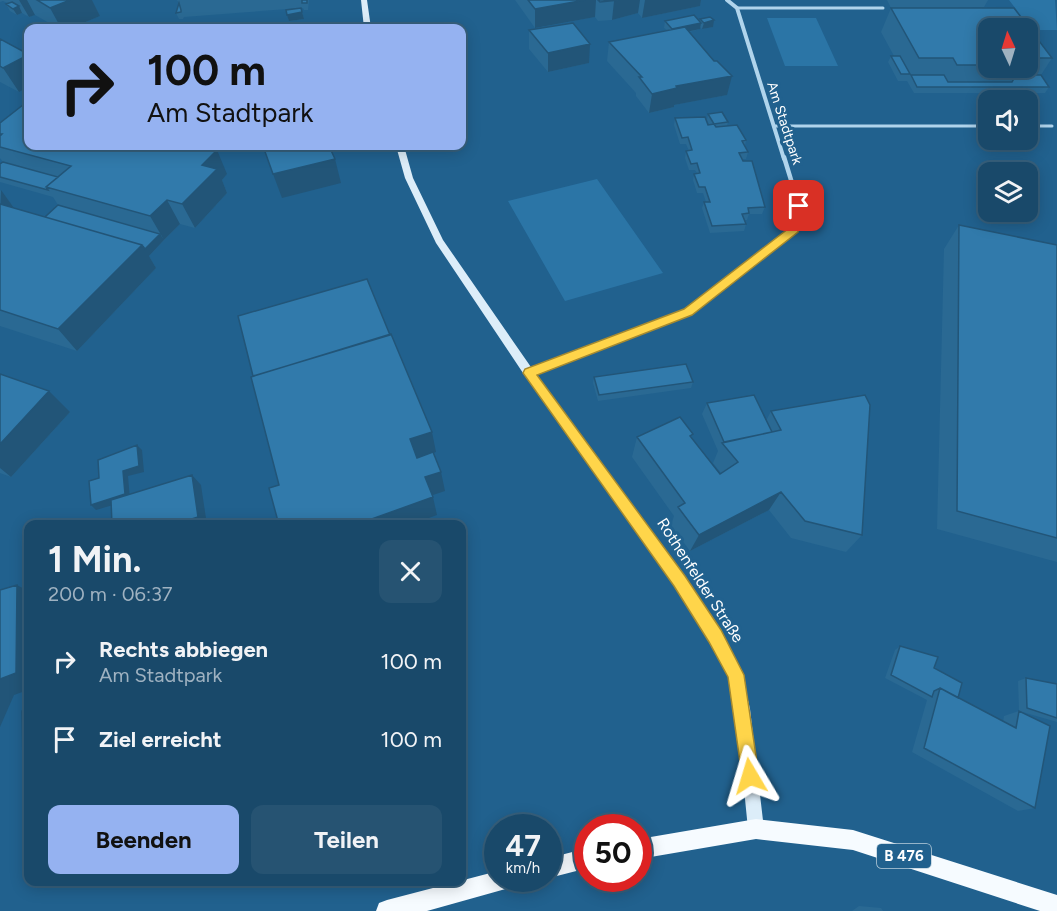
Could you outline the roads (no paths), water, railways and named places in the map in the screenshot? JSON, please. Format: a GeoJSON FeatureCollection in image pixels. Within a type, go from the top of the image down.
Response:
{"type":"FeatureCollection","features":[{"type":"Feature","properties":{"kind":"main road"},"geometry":{"type":"LineString","coordinates":[[364,0],[368,24]]}},
{"type":"Feature","properties":{"kind":"main road","name":"Rothenfelder Straße"},"geometry":{"type":"LineString","coordinates":[[401,150],[409,178],[439,241],[529,373],[692,599],[736,675],[743,709],[756,830]]}},
{"type":"Feature","properties":{"kind":"main road","name":"B 476"},"geometry":{"type":"LineString","coordinates":[[652,847],[756,830],[853,840],[1057,906]]}},
{"type":"Feature","properties":{"kind":"main road"},"geometry":{"type":"LineString","coordinates":[[387,911],[484,886]]}},
{"type":"Feature","properties":{"kind":"street"},"geometry":{"type":"LineString","coordinates":[[727,0],[737,8]]}},
{"type":"Feature","properties":{"kind":"street","name":"Am Stadtpark"},"geometry":{"type":"LineString","coordinates":[[529,373],[688,312],[795,229],[799,206],[737,8]]}},
{"type":"Feature","properties":{"kind":"lane"},"geometry":{"type":"LineString","coordinates":[[737,8],[883,8]]}},
{"type":"Feature","properties":{"kind":"lane"},"geometry":{"type":"LineString","coordinates":[[774,126],[978,126]]}},
{"type":"Feature","properties":{"kind":"lane"},"geometry":{"type":"LineString","coordinates":[[1038,126],[1052,126]]}}]}
